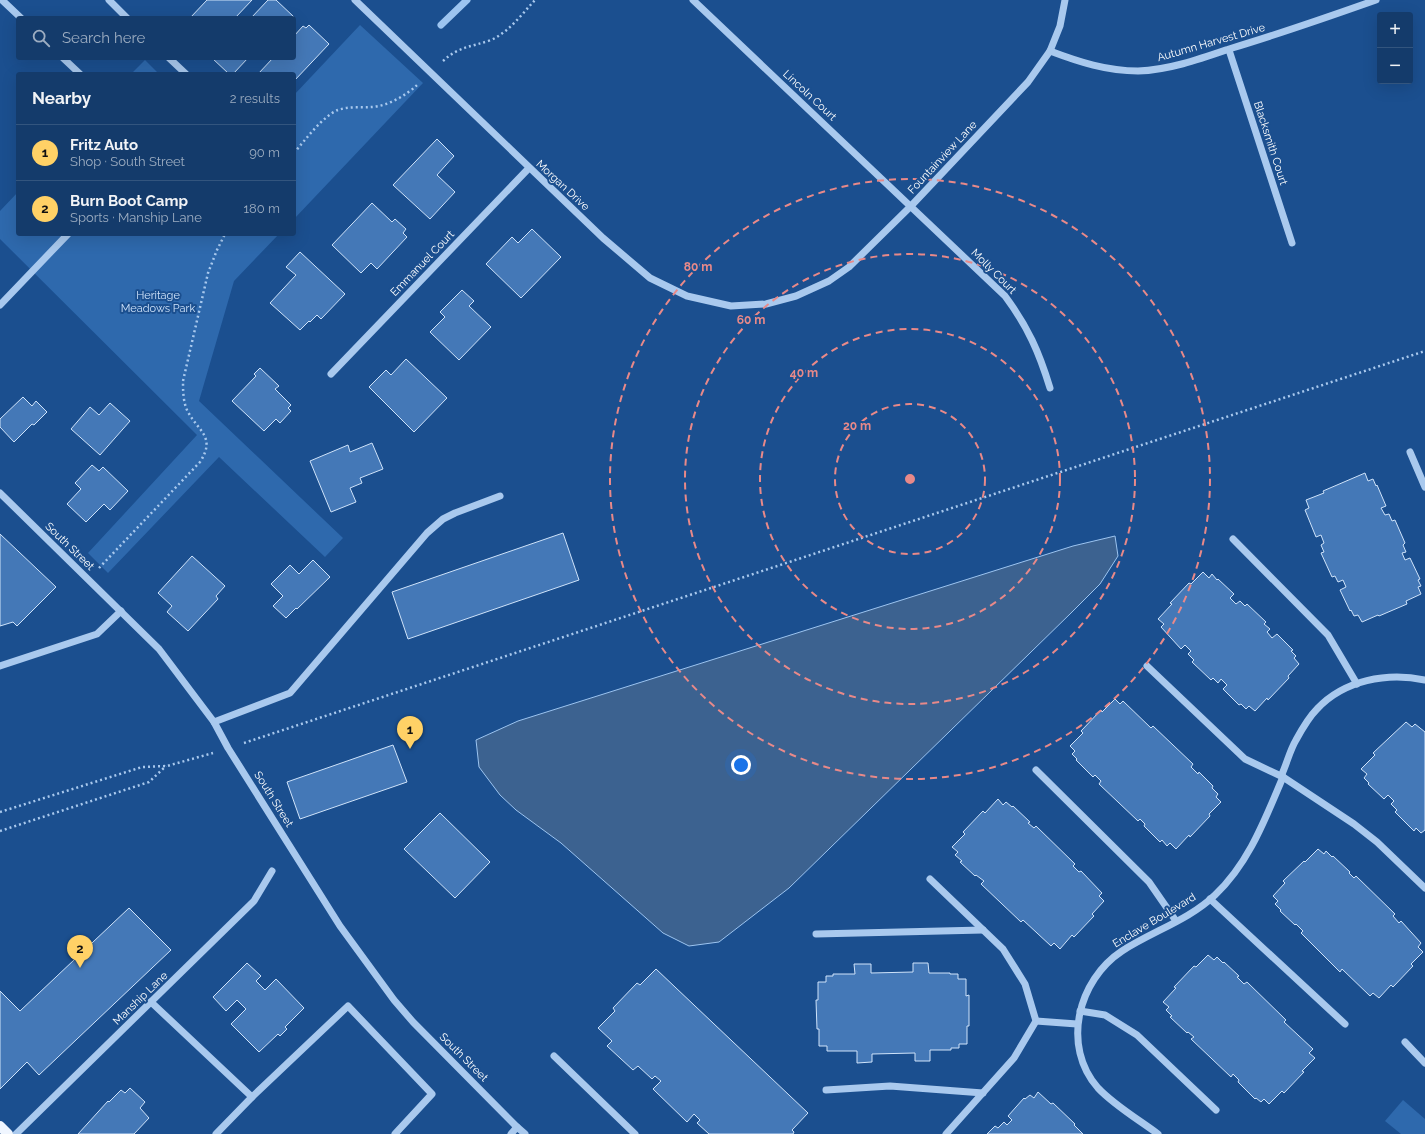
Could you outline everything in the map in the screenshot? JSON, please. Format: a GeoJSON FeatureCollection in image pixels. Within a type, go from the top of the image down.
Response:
{"type":"FeatureCollection","features":[{"type":"Feature","properties":{"kind":"main road"},"geometry":{"type":"LineString","coordinates":[[0,1126],[8,1134]]}},
{"type":"Feature","properties":{"kind":"street"},"geometry":{"type":"LineString","coordinates":[[2,0],[19,16]]}},
{"type":"Feature","properties":{"kind":"street"},"geometry":{"type":"LineString","coordinates":[[109,0],[125,16]]}},
{"type":"Feature","properties":{"kind":"street","name":"Morgan Drive"},"geometry":{"type":"LineString","coordinates":[[355,0],[603,238],[650,278],[687,296],[731,306],[766,304],[796,296]]}},
{"type":"Feature","properties":{"kind":"street","name":"Lincoln Court"},"geometry":{"type":"LineString","coordinates":[[693,0],[911,206]]}},
{"type":"Feature","properties":{"kind":"street","name":"Fountainview Lane"},"geometry":{"type":"LineString","coordinates":[[796,296],[829,281],[849,267],[872,246],[1028,82],[1050,51],[1060,26],[1065,0]]}},
{"type":"Feature","properties":{"kind":"street","name":"Autumn Harvest Drive"},"geometry":{"type":"LineString","coordinates":[[1050,51],[1096,67],[1137,71],[1159,69],[1229,50],[1376,0]]}},
{"type":"Feature","properties":{"kind":"street","name":"Blacksmith Court"},"geometry":{"type":"LineString","coordinates":[[1229,50],[1292,243]]}},
{"type":"Feature","properties":{"kind":"street"},"geometry":{"type":"LineString","coordinates":[[65,60],[78,72]]}},
{"type":"Feature","properties":{"kind":"street"},"geometry":{"type":"LineString","coordinates":[[171,60],[184,72]]}},
{"type":"Feature","properties":{"kind":"street","name":"Emmanuel Court"},"geometry":{"type":"LineString","coordinates":[[331,374],[529,168]]}},
{"type":"Feature","properties":{"kind":"street","name":"Molly Court"},"geometry":{"type":"LineString","coordinates":[[911,206],[1005,296],[1012,305],[1024,322],[1035,344],[1050,388]]}},
{"type":"Feature","properties":{"kind":"street"},"geometry":{"type":"LineString","coordinates":[[0,304],[66,236]]}},
{"type":"Feature","properties":{"kind":"street"},"geometry":{"type":"LineString","coordinates":[[1410,452],[1425,487]]}},
{"type":"Feature","properties":{"kind":"street","name":"South Street"},"geometry":{"type":"LineString","coordinates":[[0,493],[159,649],[214,722],[228,748],[340,926],[375,975],[413,1022],[525,1134]]}},
{"type":"Feature","properties":{"kind":"street"},"geometry":{"type":"LineString","coordinates":[[214,722],[290,693],[427,532],[443,519],[455,513],[500,496]]}},
{"type":"Feature","properties":{"kind":"street"},"geometry":{"type":"LineString","coordinates":[[1233,539],[1328,635],[1357,684]]}},
{"type":"Feature","properties":{"kind":"street"},"geometry":{"type":"LineString","coordinates":[[0,666],[97,634],[121,611]]}},
{"type":"Feature","properties":{"kind":"street"},"geometry":{"type":"LineString","coordinates":[[1148,666],[1245,759],[1283,777],[1354,824],[1377,842],[1425,888]]}},
{"type":"Feature","properties":{"kind":"street","name":"Enclave Boulevard"},"geometry":{"type":"LineString","coordinates":[[1158,1134],[1148,1131],[1109,1099],[1097,1087],[1083,1063],[1077,1034],[1077,1024],[1087,989],[1108,961],[1138,942],[1195,910],[1210,899],[1235,872],[1262,826],[1283,777],[1282,774],[1295,741],[1313,714],[1322,704],[1349,687],[1357,684],[1388,677],[1401,676],[1425,680]]}},
{"type":"Feature","properties":{"kind":"street"},"geometry":{"type":"LineString","coordinates":[[1036,770],[1149,882],[1176,921]]}},
{"type":"Feature","properties":{"kind":"street","name":"Manship Lane"},"geometry":{"type":"LineString","coordinates":[[16,1134],[254,901],[272,872]]}},
{"type":"Feature","properties":{"kind":"street"},"geometry":{"type":"LineString","coordinates":[[930,879],[1002,949],[1025,984],[1036,1021],[1014,1058],[946,1134]]}},
{"type":"Feature","properties":{"kind":"street"},"geometry":{"type":"LineString","coordinates":[[1210,899],[1345,1024]]}},
{"type":"Feature","properties":{"kind":"street"},"geometry":{"type":"LineString","coordinates":[[816,934],[983,930]]}},
{"type":"Feature","properties":{"kind":"street"},"geometry":{"type":"LineString","coordinates":[[151,1002],[252,1098]]}},
{"type":"Feature","properties":{"kind":"street"},"geometry":{"type":"LineString","coordinates":[[216,1134],[348,1006],[432,1094],[395,1134]]}},
{"type":"Feature","properties":{"kind":"street"},"geometry":{"type":"LineString","coordinates":[[1080,1010],[1105,1015],[1137,1035],[1216,1110]]}},
{"type":"Feature","properties":{"kind":"street"},"geometry":{"type":"LineString","coordinates":[[1036,1021],[1077,1024]]}},
{"type":"Feature","properties":{"kind":"street"},"geometry":{"type":"LineString","coordinates":[[1405,1042],[1425,1062]]}},
{"type":"Feature","properties":{"kind":"street"},"geometry":{"type":"LineString","coordinates":[[554,1056],[635,1134]]}},
{"type":"Feature","properties":{"kind":"street"},"geometry":{"type":"LineString","coordinates":[[826,1090],[890,1086],[983,1093]]}},
{"type":"Feature","properties":{"kind":"street"},"geometry":{"type":"LineString","coordinates":[[510,1134],[518,1127]]}},
{"type":"Feature","properties":{"kind":"path"},"geometry":{"type":"LineString","coordinates":[[442,62],[460,49],[491,40],[500,34],[510,26],[535,0]]}},
{"type":"Feature","properties":{"kind":"path"},"geometry":{"type":"LineString","coordinates":[[296,150],[316,127],[332,113],[346,108],[372,107],[386,104],[414,88],[418,84]]}},
{"type":"Feature","properties":{"kind":"path"},"geometry":{"type":"LineString","coordinates":[[89,579],[200,462],[207,448],[206,439],[200,427],[187,411],[183,380],[208,273],[224,236]]}},
{"type":"Feature","properties":{"kind":"path"},"geometry":{"type":"LineString","coordinates":[[254,740],[1425,351]]}},
{"type":"Feature","properties":{"kind":"path"},"geometry":{"type":"LineString","coordinates":[[0,812],[142,767],[167,766],[209,754]]}},
{"type":"Feature","properties":{"kind":"path"},"geometry":{"type":"LineString","coordinates":[[0,831],[149,782],[167,766]]}},
{"type":"Feature","properties":{"kind":"green space"},"geometry":{"type":"Polygon","coordinates":[[[360,25],[423,83],[296,217],[296,93],[360,25]]]}},
{"type":"Feature","properties":{"kind":"green space"},"geometry":{"type":"Polygon","coordinates":[[[145,60],[157,72],[133,72],[145,60]]]}},
{"type":"Feature","properties":{"kind":"green space","name":"Heritage Meadows Park"},"geometry":{"type":"Polygon","coordinates":[[[16,194],[16,236],[277,236],[234,281],[199,401],[343,538],[325,557],[219,457],[108,573],[88,553],[197,435],[0,239],[0,211],[16,194]]]}},
{"type":"Feature","properties":{"kind":"green space"},"geometry":{"type":"Polygon","coordinates":[[[1403,1100],[1425,1119],[1425,1134],[1401,1134],[1385,1121],[1403,1100]]]}},
{"type":"Feature","properties":{"kind":"shaded area"},"geometry":{"type":"Polygon","coordinates":[[[1115,536],[1118,556],[1100,584],[789,888],[719,942],[689,946],[663,933],[561,843],[516,810],[500,795],[479,767],[476,740],[518,721],[1073,546],[1115,536]]]}},
{"type":"Feature","properties":{"kind":"building"},"geometry":{"type":"Polygon","coordinates":[[[207,0],[252,0],[237,16],[192,16],[207,0]]]}},
{"type":"Feature","properties":{"kind":"building"},"geometry":{"type":"Polygon","coordinates":[[[268,0],[276,0],[293,16],[253,16],[268,0]]]}},
{"type":"Feature","properties":{"kind":"building"},"geometry":{"type":"Polygon","coordinates":[[[309,25],[329,44],[296,79],[296,72],[260,72],[271,60],[296,60],[296,34],[303,26],[306,28],[309,25]]]}},
{"type":"Feature","properties":{"kind":"building"},"geometry":{"type":"Polygon","coordinates":[[[214,60],[246,60],[235,72],[227,72],[214,60]]]}},
{"type":"Feature","properties":{"kind":"building"},"geometry":{"type":"Polygon","coordinates":[[[437,139],[454,156],[437,175],[455,192],[430,219],[393,185],[437,139]]]}},
{"type":"Feature","properties":{"kind":"building"},"geometry":{"type":"Polygon","coordinates":[[[372,203],[392,222],[395,219],[406,229],[403,233],[407,237],[377,269],[371,263],[361,273],[332,245],[372,203]]]}},
{"type":"Feature","properties":{"kind":"building"},"geometry":{"type":"Polygon","coordinates":[[[532,229],[561,257],[521,298],[486,264],[512,237],[518,243],[532,229]]]}},
{"type":"Feature","properties":{"kind":"building"},"geometry":{"type":"Polygon","coordinates":[[[300,252],[345,294],[321,319],[317,315],[300,330],[270,303],[296,275],[286,267],[300,252]]]}},
{"type":"Feature","properties":{"kind":"building"},"geometry":{"type":"Polygon","coordinates":[[[462,290],[474,301],[469,306],[491,327],[459,360],[430,332],[445,317],[440,312],[462,290]]]}},
{"type":"Feature","properties":{"kind":"building"},"geometry":{"type":"Polygon","coordinates":[[[406,359],[447,398],[414,432],[369,387],[386,370],[391,375],[406,359]]]}},
{"type":"Feature","properties":{"kind":"building"},"geometry":{"type":"Polygon","coordinates":[[[260,368],[279,386],[275,389],[291,405],[288,408],[291,411],[280,423],[276,419],[264,431],[232,401],[256,376],[254,374],[260,368]]]}},
{"type":"Feature","properties":{"kind":"building"},"geometry":{"type":"Polygon","coordinates":[[[23,397],[32,406],[36,401],[47,412],[34,425],[32,424],[14,442],[0,427],[0,419],[23,397]]]}},
{"type":"Feature","properties":{"kind":"building"},"geometry":{"type":"Polygon","coordinates":[[[110,403],[130,421],[100,455],[71,429],[90,407],[99,415],[110,403]]]}},
{"type":"Feature","properties":{"kind":"building"},"geometry":{"type":"Polygon","coordinates":[[[372,443],[383,469],[360,478],[362,483],[350,488],[356,502],[331,512],[310,461],[348,445],[350,452],[372,443]]]}},
{"type":"Feature","properties":{"kind":"building"},"geometry":{"type":"Polygon","coordinates":[[[92,465],[99,471],[103,467],[128,491],[110,510],[104,504],[86,522],[67,504],[81,489],[75,483],[92,465]]]}},
{"type":"Feature","properties":{"kind":"building"},"geometry":{"type":"Polygon","coordinates":[[[1365,473],[1368,481],[1373,479],[1376,486],[1377,485],[1386,506],[1381,508],[1385,515],[1389,514],[1392,521],[1395,520],[1405,543],[1403,545],[1406,552],[1402,553],[1405,560],[1410,558],[1420,579],[1418,580],[1421,586],[1418,587],[1421,594],[1406,601],[1407,604],[1362,622],[1358,615],[1354,616],[1351,610],[1350,611],[1340,590],[1346,587],[1343,580],[1338,582],[1335,576],[1332,577],[1321,553],[1324,552],[1321,545],[1324,543],[1321,535],[1316,537],[1305,510],[1309,508],[1306,500],[1365,473]]]}},
{"type":"Feature","properties":{"kind":"building"},"geometry":{"type":"Polygon","coordinates":[[[563,533],[579,580],[408,639],[392,592],[563,533]]]}},
{"type":"Feature","properties":{"kind":"building"},"geometry":{"type":"Polygon","coordinates":[[[0,534],[56,587],[17,626],[13,622],[0,626],[0,534]]]}},
{"type":"Feature","properties":{"kind":"building"},"geometry":{"type":"Polygon","coordinates":[[[192,556],[225,586],[216,596],[218,599],[188,631],[167,612],[172,606],[158,593],[192,556]]]}},
{"type":"Feature","properties":{"kind":"building"},"geometry":{"type":"Polygon","coordinates":[[[313,560],[330,577],[286,618],[273,606],[283,596],[271,584],[290,565],[299,574],[313,560]]]}},
{"type":"Feature","properties":{"kind":"building"},"geometry":{"type":"Polygon","coordinates":[[[1203,572],[1209,578],[1212,574],[1234,594],[1230,598],[1236,604],[1240,601],[1245,606],[1247,604],[1266,622],[1264,624],[1270,629],[1267,632],[1272,638],[1277,634],[1293,650],[1291,651],[1296,656],[1294,658],[1299,664],[1288,676],[1289,678],[1255,711],[1249,706],[1246,709],[1241,704],[1239,705],[1223,689],[1227,685],[1221,679],[1218,683],[1213,678],[1211,680],[1192,662],[1194,660],[1188,654],[1191,651],[1185,645],[1181,649],[1161,627],[1164,624],[1158,619],[1172,604],[1170,603],[1189,583],[1191,584],[1203,572]]]}},
{"type":"Feature","properties":{"kind":"building"},"geometry":{"type":"Polygon","coordinates":[[[1115,699],[1120,704],[1123,701],[1151,728],[1153,726],[1193,764],[1191,767],[1198,774],[1199,772],[1213,786],[1212,788],[1218,794],[1216,797],[1221,802],[1190,837],[1189,835],[1176,849],[1170,843],[1167,846],[1162,840],[1160,842],[1144,826],[1145,824],[1140,819],[1138,821],[1099,784],[1101,781],[1095,775],[1093,777],[1072,754],[1075,751],[1070,746],[1083,733],[1081,731],[1101,710],[1102,712],[1115,699]]]}},
{"type":"Feature","properties":{"kind":"building"},"geometry":{"type":"Polygon","coordinates":[[[1406,722],[1412,727],[1415,724],[1425,732],[1425,830],[1421,833],[1416,828],[1414,831],[1395,812],[1397,810],[1391,804],[1394,801],[1388,795],[1384,799],[1368,784],[1369,783],[1364,778],[1367,774],[1361,769],[1375,755],[1373,753],[1406,722]]]}},
{"type":"Feature","properties":{"kind":"building"},"geometry":{"type":"Polygon","coordinates":[[[393,745],[407,782],[300,819],[287,782],[393,745]]]}},
{"type":"Feature","properties":{"kind":"building"},"geometry":{"type":"Polygon","coordinates":[[[998,799],[1003,805],[1006,802],[1012,807],[1013,806],[1030,822],[1028,823],[1034,828],[1036,826],[1075,864],[1073,866],[1079,872],[1081,871],[1102,893],[1099,896],[1104,901],[1092,914],[1094,916],[1074,937],[1072,935],[1060,949],[1054,943],[1051,946],[1023,920],[1021,922],[981,884],[984,881],[976,875],[975,876],[960,862],[962,861],[955,855],[958,852],[952,847],[965,834],[963,832],[983,811],[985,813],[998,799]]]}},
{"type":"Feature","properties":{"kind":"building"},"geometry":{"type":"Polygon","coordinates":[[[440,813],[490,862],[455,898],[404,849],[440,813]]]}},
{"type":"Feature","properties":{"kind":"building"},"geometry":{"type":"Polygon","coordinates":[[[1318,849],[1324,854],[1326,851],[1350,872],[1349,873],[1354,878],[1356,876],[1395,914],[1393,916],[1399,923],[1401,921],[1421,943],[1418,947],[1423,952],[1411,964],[1413,966],[1393,987],[1391,985],[1379,998],[1373,993],[1370,996],[1342,969],[1340,972],[1301,933],[1303,931],[1280,911],[1281,910],[1275,904],[1278,901],[1273,896],[1285,883],[1283,881],[1318,849]]]}},
{"type":"Feature","properties":{"kind":"building"},"geometry":{"type":"Polygon","coordinates":[[[129,908],[171,950],[39,1075],[27,1062],[0,1089],[0,991],[20,1011],[129,908]]]}},
{"type":"Feature","properties":{"kind":"building"},"geometry":{"type":"Polygon","coordinates":[[[1208,955],[1214,960],[1217,957],[1239,976],[1237,977],[1244,984],[1247,982],[1286,1020],[1284,1022],[1313,1049],[1309,1053],[1315,1058],[1302,1071],[1304,1072],[1284,1093],[1282,1091],[1269,1104],[1264,1099],[1261,1102],[1256,1098],[1255,1099],[1238,1082],[1239,1080],[1233,1074],[1231,1077],[1191,1039],[1194,1037],[1188,1032],[1187,1033],[1170,1017],[1172,1016],[1166,1010],[1169,1007],[1163,1002],[1176,988],[1174,987],[1194,966],[1196,967],[1208,955]]]}},
{"type":"Feature","properties":{"kind":"building"},"geometry":{"type":"Polygon","coordinates":[[[247,963],[261,976],[256,981],[265,990],[276,979],[304,1008],[285,1027],[287,1029],[280,1036],[278,1034],[259,1052],[231,1024],[246,1009],[237,1000],[226,1011],[213,997],[247,963]]]}},
{"type":"Feature","properties":{"kind":"building"},"geometry":{"type":"Polygon","coordinates":[[[913,963],[928,963],[929,973],[958,974],[958,979],[966,979],[966,996],[969,995],[969,1026],[967,1026],[967,1044],[959,1044],[959,1048],[951,1048],[951,1050],[930,1050],[930,1061],[915,1061],[915,1053],[872,1054],[872,1062],[857,1063],[857,1051],[827,1051],[827,1046],[819,1046],[816,1000],[818,1000],[818,982],[826,982],[826,976],[833,976],[833,974],[855,974],[854,964],[871,964],[871,973],[913,972],[913,963]]]}},
{"type":"Feature","properties":{"kind":"building"},"geometry":{"type":"Polygon","coordinates":[[[656,969],[808,1113],[792,1130],[794,1132],[793,1134],[709,1134],[697,1123],[700,1120],[694,1114],[687,1122],[653,1089],[661,1081],[655,1076],[652,1079],[638,1066],[633,1070],[607,1046],[612,1041],[598,1028],[615,1011],[613,1008],[637,983],[640,985],[656,969]]]}},
{"type":"Feature","properties":{"kind":"building"},"geometry":{"type":"Polygon","coordinates":[[[130,1088],[145,1102],[140,1108],[149,1118],[134,1134],[78,1134],[108,1101],[109,1102],[121,1090],[125,1093],[130,1088]]]}},
{"type":"Feature","properties":{"kind":"building"},"geometry":{"type":"Polygon","coordinates":[[[1038,1092],[1051,1104],[1053,1103],[1075,1124],[1074,1125],[1083,1134],[987,1134],[995,1126],[998,1128],[1004,1122],[1007,1125],[1012,1120],[1008,1116],[1024,1098],[1025,1099],[1030,1095],[1034,1098],[1038,1092]]]}},
{"type":"Feature","properties":{"kind":"waterway"},"geometry":{"type":"LineString","coordinates":[[441,25],[467,0]]}},
{"type":"Feature","properties":{"kind":"place","name":"Fritz Auto"},"geometry":{"type":"Point","coordinates":[410,749]}},
{"type":"Feature","properties":{"kind":"place","name":"Burn Boot Camp"},"geometry":{"type":"Point","coordinates":[80,968]}}]}
